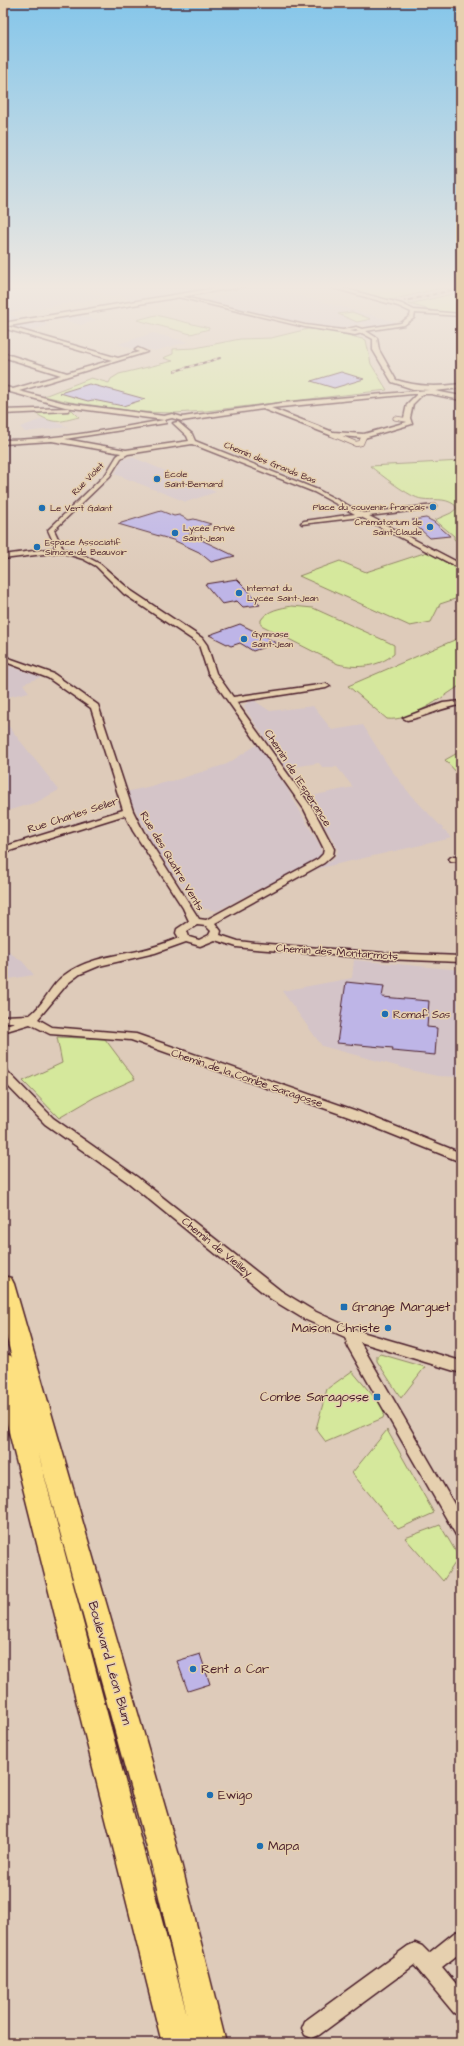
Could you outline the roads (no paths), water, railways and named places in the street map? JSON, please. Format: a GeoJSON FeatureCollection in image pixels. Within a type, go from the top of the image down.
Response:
{"type":"FeatureCollection","features":[{"type":"Feature","properties":{"kind":"main road","name":"Boulevard Léon Blum"},"geometry":{"type":"LineString","coordinates":[[3,1284],[165,1859],[210,2043]]}},
{"type":"Feature","properties":{"kind":"main road"},"geometry":{"type":"LineString","coordinates":[[3,1362],[178,2043]]}},
{"type":"Feature","properties":{"kind":"street"},"geometry":{"type":"LineString","coordinates":[[13,391],[45,381]]}},
{"type":"Feature","properties":{"kind":"street"},"geometry":{"type":"LineString","coordinates":[[397,381],[421,393]]}},
{"type":"Feature","properties":{"kind":"street"},"geometry":{"type":"LineString","coordinates":[[3,443],[53,439],[163,420],[172,416],[182,418],[412,389],[422,386],[461,398]]}},
{"type":"Feature","properties":{"kind":"street"},"geometry":{"type":"LineString","coordinates":[[332,434],[364,436],[410,423],[407,420],[410,404],[421,393],[431,390],[461,386]]}},
{"type":"Feature","properties":{"kind":"street"},"geometry":{"type":"LineString","coordinates":[[3,388],[42,400],[176,423],[190,435],[192,442],[126,452],[53,439]]}},
{"type":"Feature","properties":{"kind":"street"},"geometry":{"type":"LineString","coordinates":[[3,412],[45,411],[77,406]]}},
{"type":"Feature","properties":{"kind":"street"},"geometry":{"type":"LineString","coordinates":[[263,407],[356,444],[361,443],[364,436]]}},
{"type":"Feature","properties":{"kind":"street"},"geometry":{"type":"LineString","coordinates":[[176,423],[182,421],[182,418]]}},
{"type":"Feature","properties":{"kind":"street"},"geometry":{"type":"LineString","coordinates":[[395,418],[407,420]]}},
{"type":"Feature","properties":{"kind":"street","name":"Chemin des Grands Bas"},"geometry":{"type":"LineString","coordinates":[[192,442],[316,491],[461,567]]}},
{"type":"Feature","properties":{"kind":"street","name":"Rue Violet"},"geometry":{"type":"LineString","coordinates":[[60,550],[51,530],[108,475],[119,457],[126,452]]}},
{"type":"Feature","properties":{"kind":"street"},"geometry":{"type":"LineString","coordinates":[[304,523],[433,506]]}},
{"type":"Feature","properties":{"kind":"street"},"geometry":{"type":"LineString","coordinates":[[3,557],[60,550]]}},
{"type":"Feature","properties":{"kind":"street","name":"Chemin de l'Espérance"},"geometry":{"type":"LineString","coordinates":[[60,550],[85,558],[98,565],[126,592],[199,640],[203,645],[212,672],[308,810],[329,849],[328,856],[322,862],[208,923]]}},
{"type":"Feature","properties":{"kind":"street","name":"Rue des Quatre Vents"},"geometry":{"type":"LineString","coordinates":[[3,658],[51,676],[76,692],[95,707],[128,810],[138,831],[188,908],[195,922]]}},
{"type":"Feature","properties":{"kind":"street"},"geometry":{"type":"LineString","coordinates":[[231,700],[326,686]]}},
{"type":"Feature","properties":{"kind":"street"},"geometry":{"type":"LineString","coordinates":[[407,718],[420,716],[437,706],[461,703]]}},
{"type":"Feature","properties":{"kind":"street","name":"Rue Charles Seiler"},"geometry":{"type":"LineString","coordinates":[[3,850],[128,810]]}},
{"type":"Feature","properties":{"kind":"street"},"geometry":{"type":"LineString","coordinates":[[3,1029],[13,1028],[40,1012],[53,992],[68,977],[93,964],[146,952],[184,939],[200,943],[214,937],[216,934],[215,928],[208,923],[195,922],[184,926],[182,929],[181,932],[184,939]]}},
{"type":"Feature","properties":{"kind":"street","name":"Chemin des Montarmots"},"geometry":{"type":"LineString","coordinates":[[214,937],[237,944],[277,948],[461,959]]}},
{"type":"Feature","properties":{"kind":"street"},"geometry":{"type":"LineString","coordinates":[[3,1019],[29,1019]]}},
{"type":"Feature","properties":{"kind":"street","name":"Chemin de la Combe Saragosse"},"geometry":{"type":"LineString","coordinates":[[29,1019],[50,1030],[132,1037],[353,1114],[461,1158]]}},
{"type":"Feature","properties":{"kind":"street","name":"Chemin de Vieilley"},"geometry":{"type":"LineString","coordinates":[[3,1074],[49,1121],[132,1180],[276,1295],[310,1315],[351,1334],[461,1367]]}},
{"type":"Feature","properties":{"kind":"street"},"geometry":{"type":"LineString","coordinates":[[351,1334],[353,1343],[461,1530]]}},
{"type":"Feature","properties":{"kind":"street"},"geometry":{"type":"LineString","coordinates":[[429,1966],[461,1940]]}},
{"type":"Feature","properties":{"kind":"street"},"geometry":{"type":"LineString","coordinates":[[312,2028],[415,1953],[429,1966],[461,2006]]}},
{"type":"Feature","properties":{"kind":"place","name":"École Saint-Bernard"},"geometry":{"type":"Point","coordinates":[157,479]}},
{"type":"Feature","properties":{"kind":"place","name":"Place du souvenir français"},"geometry":{"type":"Point","coordinates":[433,507]}},
{"type":"Feature","properties":{"kind":"place","name":"Le Vert Galant"},"geometry":{"type":"Point","coordinates":[42,508]}},
{"type":"Feature","properties":{"kind":"place","name":"Crématorium de Saint-Claude"},"geometry":{"type":"Point","coordinates":[430,527]}},
{"type":"Feature","properties":{"kind":"place","name":"Lycée Privé Saint-Jean"},"geometry":{"type":"Point","coordinates":[175,533]}},
{"type":"Feature","properties":{"kind":"place","name":"Espace Associatif Simone de Beauvoir"},"geometry":{"type":"Point","coordinates":[37,547]}},
{"type":"Feature","properties":{"kind":"place","name":"Internat du Lycée Saint-Jean"},"geometry":{"type":"Point","coordinates":[239,593]}},
{"type":"Feature","properties":{"kind":"place","name":"Gymnase Saint-Jean"},"geometry":{"type":"Point","coordinates":[244,639]}},
{"type":"Feature","properties":{"kind":"place","name":"Romaf Sas"},"geometry":{"type":"Point","coordinates":[385,1014]}},
{"type":"Feature","properties":{"kind":"place","name":"Grange Marguet"},"geometry":{"type":"Point","coordinates":[344,1307]}},
{"type":"Feature","properties":{"kind":"place","name":"Maison Christe"},"geometry":{"type":"Point","coordinates":[388,1328]}},
{"type":"Feature","properties":{"kind":"place","name":"Combe Saragosse"},"geometry":{"type":"Point","coordinates":[377,1397]}},
{"type":"Feature","properties":{"kind":"place","name":"Rent a Car"},"geometry":{"type":"Point","coordinates":[193,1669]}},
{"type":"Feature","properties":{"kind":"place","name":"Ewigo"},"geometry":{"type":"Point","coordinates":[210,1795]}},
{"type":"Feature","properties":{"kind":"place","name":"Mapa"},"geometry":{"type":"Point","coordinates":[260,1846]}}]}
